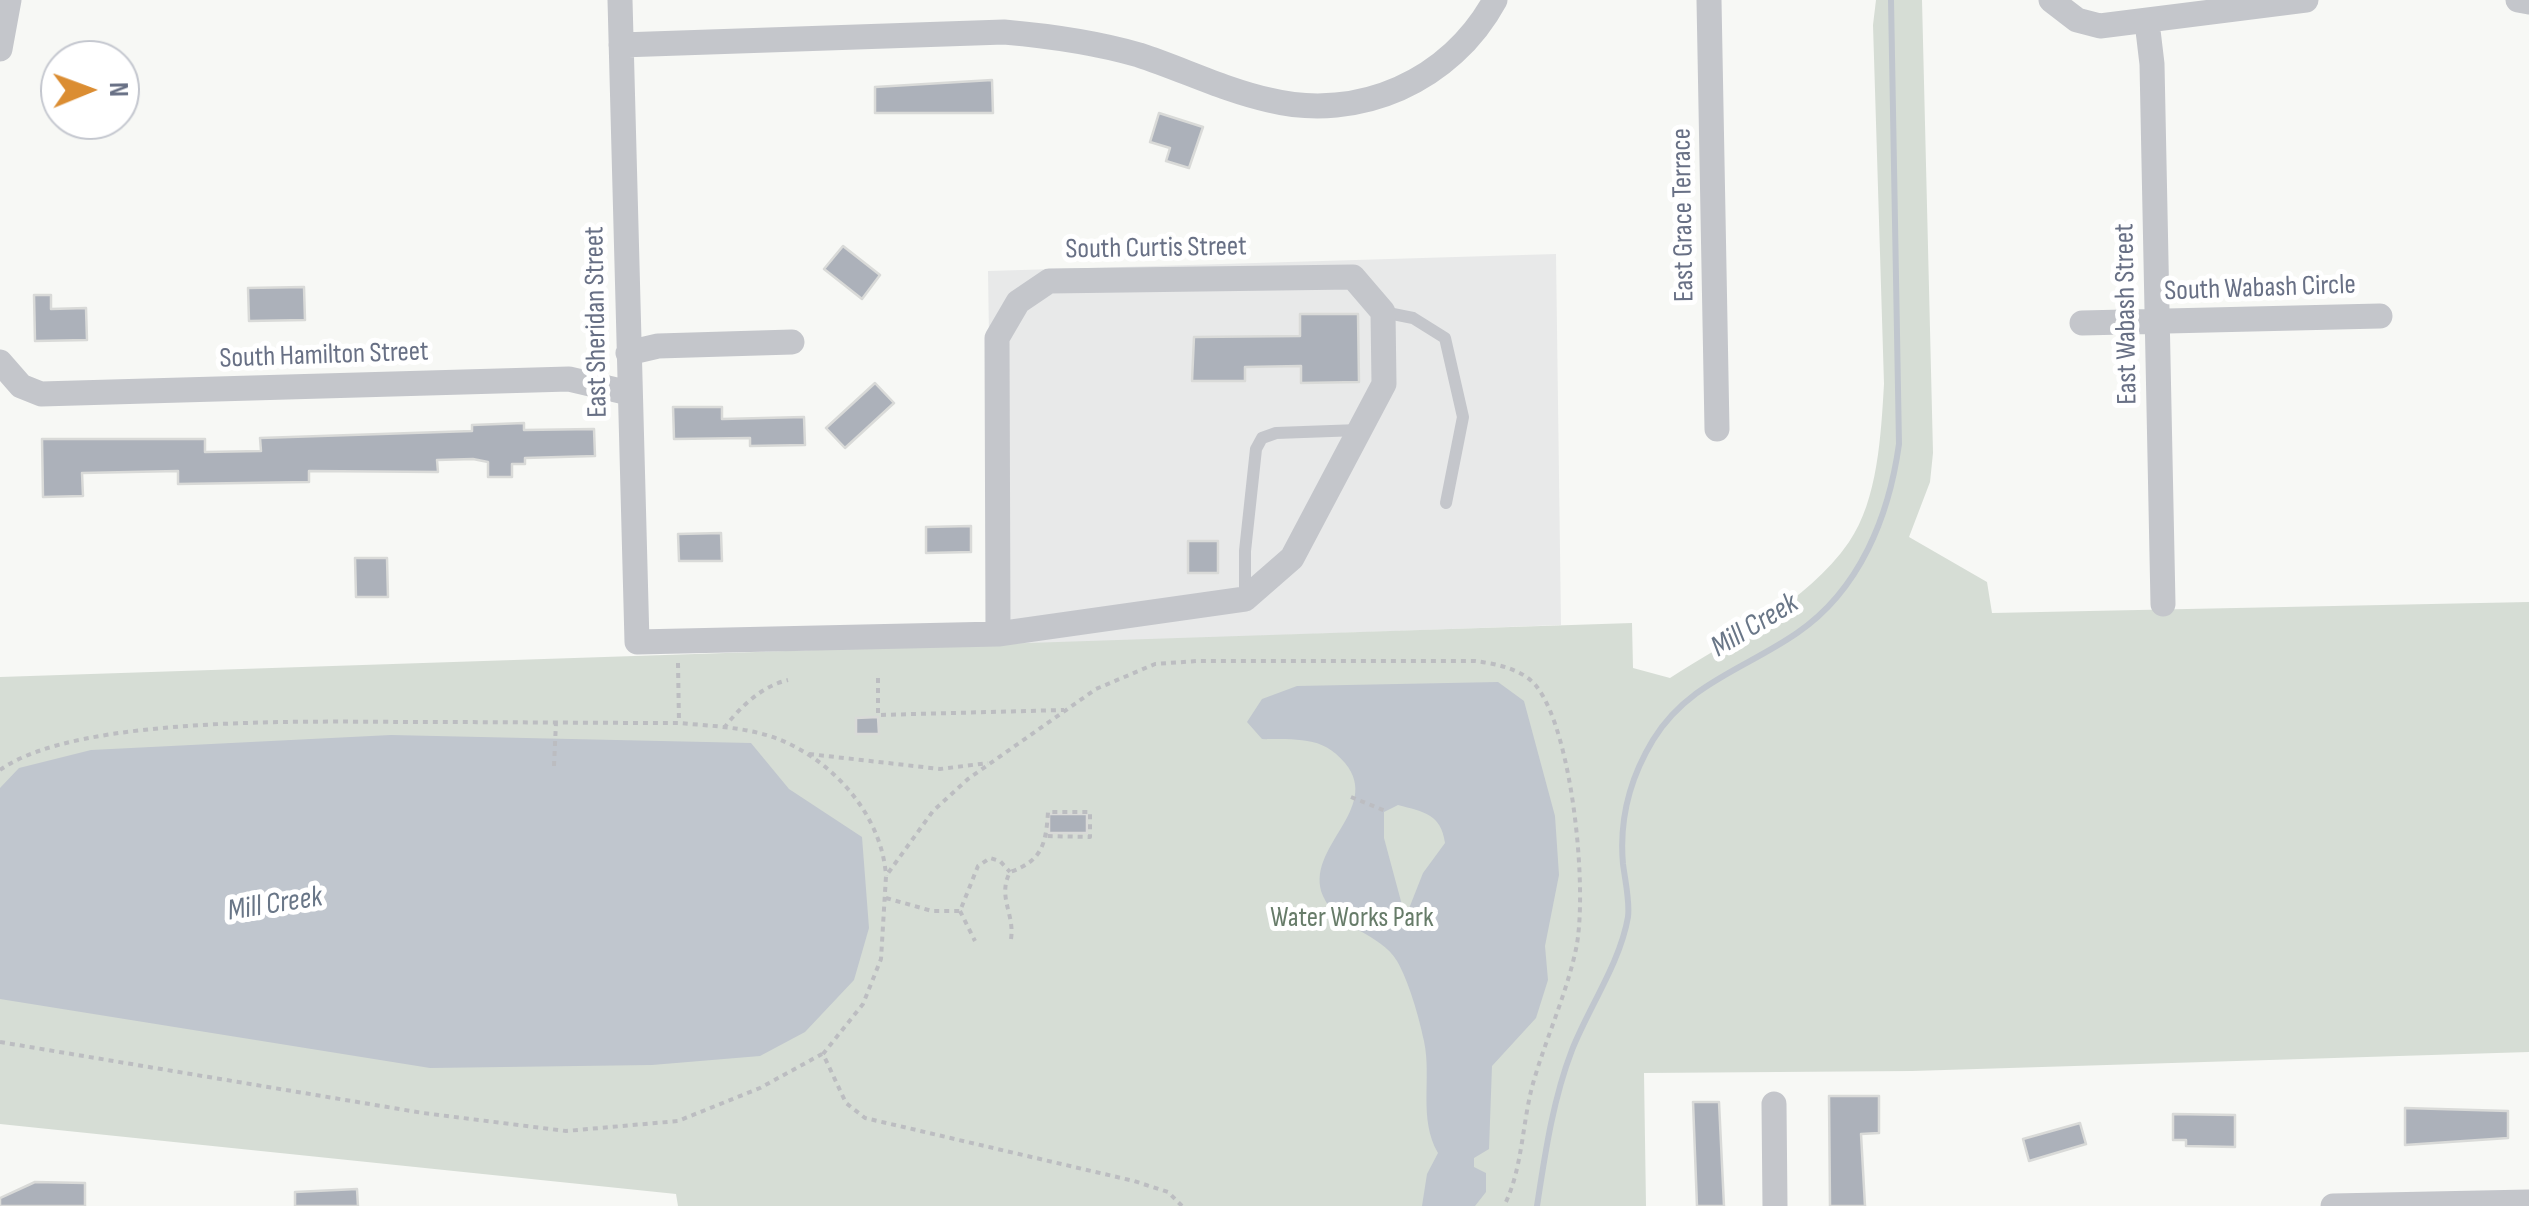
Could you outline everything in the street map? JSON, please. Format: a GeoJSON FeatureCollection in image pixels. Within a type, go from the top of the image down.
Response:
{"type":"FeatureCollection","features":[{"type":"Feature","properties":{"kind":"street"},"geometry":{"type":"LineString","coordinates":[[0,50],[8,0]]}},
{"type":"Feature","properties":{"kind":"street","name":"East Sheridan Street"},"geometry":{"type":"LineString","coordinates":[[620,0],[637,642],[677,641]]}},
{"type":"Feature","properties":{"kind":"street"},"geometry":{"type":"LineString","coordinates":[[621,45],[1004,32],[1062,36],[1137,55],[1265,100],[1327,106],[1398,91],[1430,74],[1474,33],[1495,0]]}},
{"type":"Feature","properties":{"kind":"street","name":"East Grace Terrace"},"geometry":{"type":"LineString","coordinates":[[1709,0],[1717,428]]}},
{"type":"Feature","properties":{"kind":"street"},"geometry":{"type":"LineString","coordinates":[[2051,0],[2076,20],[2100,26],[2306,0]]}},
{"type":"Feature","properties":{"kind":"street"},"geometry":{"type":"LineString","coordinates":[[2518,0],[2529,2]]}},
{"type":"Feature","properties":{"kind":"street","name":"East Wabash Street"},"geometry":{"type":"LineString","coordinates":[[2148,22],[2163,604]]}},
{"type":"Feature","properties":{"kind":"street","name":"South Curtis Street"},"geometry":{"type":"LineString","coordinates":[[998,634],[997,338],[1018,302],[1049,281],[1353,277],[1382,312]]}},
{"type":"Feature","properties":{"kind":"street"},"geometry":{"type":"LineString","coordinates":[[677,641],[998,634],[1245,600],[1292,558],[1384,384],[1382,312]]}},
{"type":"Feature","properties":{"kind":"street","name":"South Wabash Circle"},"geometry":{"type":"LineString","coordinates":[[2082,323],[2380,316]]}},
{"type":"Feature","properties":{"kind":"street"},"geometry":{"type":"LineString","coordinates":[[628,353],[658,346],[792,342]]}},
{"type":"Feature","properties":{"kind":"street","name":"South Hamilton Street"},"geometry":{"type":"LineString","coordinates":[[0,362],[21,386],[42,394],[569,378],[629,393]]}},
{"type":"Feature","properties":{"kind":"street"},"geometry":{"type":"LineString","coordinates":[[1774,1104],[1775,1206]]}},
{"type":"Feature","properties":{"kind":"street"},"geometry":{"type":"LineString","coordinates":[[2333,1206],[2529,1202]]}},
{"type":"Feature","properties":{"kind":"lane","name":"South Curtis Street"},"geometry":{"type":"LineString","coordinates":[[1382,312],[1413,318],[1445,338],[1463,417],[1446,503]]}},
{"type":"Feature","properties":{"kind":"lane"},"geometry":{"type":"LineString","coordinates":[[1245,600],[1252,483],[1256,449],[1262,438],[1359,430]]}},
{"type":"Feature","properties":{"kind":"path"},"geometry":{"type":"LineString","coordinates":[[677,641],[679,723]]}},
{"type":"Feature","properties":{"kind":"path"},"geometry":{"type":"LineString","coordinates":[[886,876],[933,811],[993,762],[1064,710],[1126,674],[1154,664],[1197,660],[1475,661],[1512,670],[1537,686],[1556,724],[1567,768],[1576,849],[1577,944],[1533,1085],[1512,1190],[1504,1206]]}},
{"type":"Feature","properties":{"kind":"path"},"geometry":{"type":"LineString","coordinates":[[878,678],[878,716],[1064,710]]}},
{"type":"Feature","properties":{"kind":"path"},"geometry":{"type":"LineString","coordinates":[[724,728],[739,709],[776,683],[788,680]]}},
{"type":"Feature","properties":{"kind":"path"},"geometry":{"type":"LineString","coordinates":[[0,770],[38,750],[135,732],[298,722],[679,723],[724,728],[777,738],[806,754],[849,790],[872,819],[884,849],[886,876],[881,959],[863,1004],[822,1054],[760,1088],[678,1121],[566,1131],[424,1112],[0,1042]]}},
{"type":"Feature","properties":{"kind":"path"},"geometry":{"type":"LineString","coordinates":[[554,766],[556,722]]}},
{"type":"Feature","properties":{"kind":"path"},"geometry":{"type":"LineString","coordinates":[[806,754],[940,769],[993,762]]}},
{"type":"Feature","properties":{"kind":"path"},"geometry":{"type":"LineString","coordinates":[[1351,796],[1388,812]]}},
{"type":"Feature","properties":{"kind":"path"},"geometry":{"type":"LineString","coordinates":[[1010,872],[1030,865],[1044,847],[1048,812],[1090,812],[1090,836],[1046,836]]}},
{"type":"Feature","properties":{"kind":"path"},"geometry":{"type":"LineString","coordinates":[[975,940],[960,910],[978,866],[990,858],[1000,860],[1010,872]]}},
{"type":"Feature","properties":{"kind":"path"},"geometry":{"type":"LineString","coordinates":[[1010,872],[1003,895],[1014,924],[1011,939]]}},
{"type":"Feature","properties":{"kind":"path"},"geometry":{"type":"LineString","coordinates":[[886,898],[932,911],[960,910]]}},
{"type":"Feature","properties":{"kind":"path"},"geometry":{"type":"LineString","coordinates":[[822,1054],[846,1103],[865,1118],[1134,1180],[1168,1192],[1182,1206]]}},
{"type":"Feature","properties":{"kind":"shaded area"},"geometry":{"type":"Polygon","coordinates":[[[1556,254],[1561,625],[1010,645],[993,602],[988,271],[1556,254]]]}},
{"type":"Feature","properties":{"kind":"green space","name":"Water Works Park"},"geometry":{"type":"Polygon","coordinates":[[[1876,0],[1922,0],[1933,453],[1930,482],[1909,537],[1987,582],[1992,613],[2529,602],[2529,1052],[1912,1071],[1644,1073],[1646,1206],[678,1206],[676,1194],[0,1124],[0,677],[1632,623],[1633,668],[1670,678],[1812,584],[1849,542],[1866,507],[1876,466],[1884,384],[1873,25],[1876,0]]]}},
{"type":"Feature","properties":{"kind":"water"},"geometry":{"type":"Polygon","coordinates":[[[1498,682],[1524,701],[1555,816],[1559,875],[1545,946],[1548,980],[1536,1018],[1492,1066],[1489,1149],[1474,1158],[1474,1167],[1486,1173],[1486,1192],[1475,1206],[1422,1206],[1427,1174],[1438,1153],[1428,1126],[1426,1055],[1413,1000],[1390,952],[1338,916],[1323,896],[1323,861],[1349,813],[1355,796],[1354,780],[1345,763],[1327,748],[1307,741],[1262,739],[1247,722],[1262,699],[1297,686],[1498,682]],[[1398,805],[1384,812],[1384,838],[1402,905],[1408,911],[1423,873],[1445,843],[1435,820],[1398,805]]]}},
{"type":"Feature","properties":{"kind":"water"},"geometry":{"type":"Polygon","coordinates":[[[391,735],[751,743],[789,789],[862,837],[869,928],[854,980],[805,1032],[760,1056],[652,1065],[430,1068],[0,999],[0,788],[19,768],[91,750],[391,735]]]}},
{"type":"Feature","properties":{"kind":"building"},"geometry":{"type":"Polygon","coordinates":[[[992,80],[993,113],[875,113],[875,87],[992,80]]]}},
{"type":"Feature","properties":{"kind":"building"},"geometry":{"type":"Polygon","coordinates":[[[1159,113],[1203,127],[1189,168],[1166,161],[1170,148],[1150,142],[1159,113]]]}},
{"type":"Feature","properties":{"kind":"building"},"geometry":{"type":"Polygon","coordinates":[[[843,246],[880,275],[862,299],[824,269],[843,246]]]}},
{"type":"Feature","properties":{"kind":"building"},"geometry":{"type":"Polygon","coordinates":[[[304,287],[305,320],[249,321],[248,288],[304,287]]]}},
{"type":"Feature","properties":{"kind":"building"},"geometry":{"type":"Polygon","coordinates":[[[34,295],[51,295],[51,309],[86,308],[87,340],[35,341],[34,295]]]}},
{"type":"Feature","properties":{"kind":"building"},"geometry":{"type":"Polygon","coordinates":[[[1300,314],[1358,314],[1359,382],[1301,383],[1301,366],[1245,367],[1245,381],[1192,381],[1194,337],[1300,336],[1300,314]]]}},
{"type":"Feature","properties":{"kind":"building"},"geometry":{"type":"Polygon","coordinates":[[[875,383],[894,403],[845,448],[826,428],[875,383]]]}},
{"type":"Feature","properties":{"kind":"building"},"geometry":{"type":"Polygon","coordinates":[[[673,407],[722,407],[722,419],[804,417],[805,445],[750,446],[750,438],[674,439],[673,407]]]}},
{"type":"Feature","properties":{"kind":"building"},"geometry":{"type":"Polygon","coordinates":[[[524,423],[524,430],[594,429],[595,456],[525,458],[525,464],[512,464],[512,477],[488,477],[488,462],[473,459],[437,460],[438,472],[309,471],[309,482],[178,484],[178,471],[82,473],[83,496],[43,497],[42,439],[205,439],[205,452],[261,451],[260,438],[472,431],[472,425],[524,423]]]}},
{"type":"Feature","properties":{"kind":"building"},"geometry":{"type":"Polygon","coordinates":[[[971,526],[971,552],[926,553],[926,527],[971,526]]]}},
{"type":"Feature","properties":{"kind":"building"},"geometry":{"type":"Polygon","coordinates":[[[721,533],[722,561],[679,561],[678,534],[721,533]]]}},
{"type":"Feature","properties":{"kind":"building"},"geometry":{"type":"Polygon","coordinates":[[[1188,541],[1218,541],[1218,573],[1188,573],[1188,541]]]}},
{"type":"Feature","properties":{"kind":"building"},"geometry":{"type":"Polygon","coordinates":[[[355,558],[387,558],[388,597],[356,597],[355,558]]]}},
{"type":"Feature","properties":{"kind":"building"},"geometry":{"type":"Polygon","coordinates":[[[878,717],[879,734],[856,734],[856,718],[878,717]]]}},
{"type":"Feature","properties":{"kind":"building"},"geometry":{"type":"Polygon","coordinates":[[[1049,814],[1087,814],[1087,833],[1049,833],[1049,814]]]}},
{"type":"Feature","properties":{"kind":"building"},"geometry":{"type":"Polygon","coordinates":[[[1829,1096],[1879,1096],[1879,1133],[1861,1134],[1865,1206],[1830,1206],[1829,1096]]]}},
{"type":"Feature","properties":{"kind":"building"},"geometry":{"type":"Polygon","coordinates":[[[1693,1102],[1719,1102],[1724,1206],[1697,1206],[1693,1102]]]}},
{"type":"Feature","properties":{"kind":"building"},"geometry":{"type":"Polygon","coordinates":[[[2405,1108],[2508,1111],[2508,1138],[2405,1145],[2405,1108]]]}},
{"type":"Feature","properties":{"kind":"building"},"geometry":{"type":"Polygon","coordinates":[[[2173,1114],[2235,1115],[2235,1147],[2186,1146],[2186,1140],[2173,1140],[2173,1114]]]}},
{"type":"Feature","properties":{"kind":"building"},"geometry":{"type":"Polygon","coordinates":[[[2080,1123],[2086,1144],[2029,1161],[2023,1139],[2080,1123]]]}},
{"type":"Feature","properties":{"kind":"building"},"geometry":{"type":"Polygon","coordinates":[[[35,1182],[85,1183],[85,1206],[0,1206],[0,1198],[35,1182]]]}},
{"type":"Feature","properties":{"kind":"building"},"geometry":{"type":"Polygon","coordinates":[[[357,1189],[358,1206],[295,1206],[295,1192],[357,1189]]]}},
{"type":"Feature","properties":{"kind":"waterway","name":"Mill Creek"},"geometry":{"type":"LineString","coordinates":[[1537,1206],[1550,1127],[1565,1069],[1624,934],[1628,897],[1623,831],[1632,784],[1645,754],[1683,704],[1797,633],[1838,595],[1868,549],[1888,498],[1899,444],[1891,0]]}}]}
